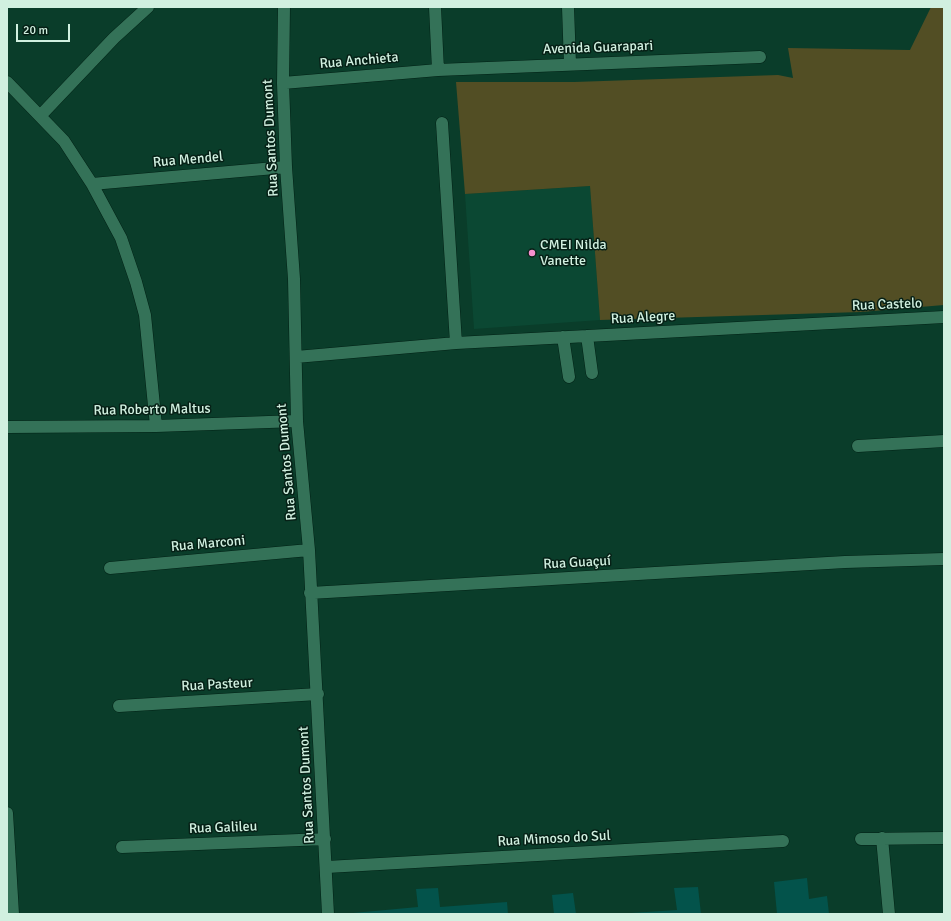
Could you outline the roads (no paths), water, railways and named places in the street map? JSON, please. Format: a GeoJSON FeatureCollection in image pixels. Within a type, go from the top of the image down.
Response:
{"type":"FeatureCollection","features":[{"type":"Feature","properties":{"kind":"street"},"geometry":{"type":"LineString","coordinates":[[41,115],[114,38],[148,7]]}},
{"type":"Feature","properties":{"kind":"street","name":"Rua Santos Dumont"},"geometry":{"type":"LineString","coordinates":[[284,7],[283,83],[286,167],[294,279],[297,421],[309,550],[310,594],[318,694],[328,914]]}},
{"type":"Feature","properties":{"kind":"street"},"geometry":{"type":"LineString","coordinates":[[435,7],[438,70]]}},
{"type":"Feature","properties":{"kind":"street"},"geometry":{"type":"LineString","coordinates":[[568,7],[570,64]]}},
{"type":"Feature","properties":{"kind":"street","name":"Avenida Guarapari"},"geometry":{"type":"LineString","coordinates":[[438,70],[760,57]]}},
{"type":"Feature","properties":{"kind":"street","name":"Rua Anchieta"},"geometry":{"type":"LineString","coordinates":[[283,83],[438,70]]}},
{"type":"Feature","properties":{"kind":"street"},"geometry":{"type":"LineString","coordinates":[[7,82],[41,115],[64,141],[92,184],[121,238],[145,316],[156,426]]}},
{"type":"Feature","properties":{"kind":"street"},"geometry":{"type":"LineString","coordinates":[[442,123],[456,343]]}},
{"type":"Feature","properties":{"kind":"street","name":"Rua Mendel"},"geometry":{"type":"LineString","coordinates":[[92,184],[286,167]]}},
{"type":"Feature","properties":{"kind":"street","name":"Rua Castelo"},"geometry":{"type":"LineString","coordinates":[[831,322],[944,317]]}},
{"type":"Feature","properties":{"kind":"street","name":"Rua Alegre"},"geometry":{"type":"LineString","coordinates":[[296,357],[456,343],[831,322]]}},
{"type":"Feature","properties":{"kind":"street"},"geometry":{"type":"LineString","coordinates":[[587,336],[592,373]]}},
{"type":"Feature","properties":{"kind":"street"},"geometry":{"type":"LineString","coordinates":[[563,337],[569,377]]}},
{"type":"Feature","properties":{"kind":"street","name":"Rua Roberto Maltus"},"geometry":{"type":"LineString","coordinates":[[7,427],[156,426],[297,421]]}},
{"type":"Feature","properties":{"kind":"street"},"geometry":{"type":"LineString","coordinates":[[858,446],[944,441]]}},
{"type":"Feature","properties":{"kind":"street","name":"Rua Marconi"},"geometry":{"type":"LineString","coordinates":[[110,568],[309,550]]}},
{"type":"Feature","properties":{"kind":"street","name":"Rua Guaçuí"},"geometry":{"type":"LineString","coordinates":[[310,594],[845,562],[944,559]]}},
{"type":"Feature","properties":{"kind":"street","name":"Rua Pasteur"},"geometry":{"type":"LineString","coordinates":[[119,706],[318,694]]}},
{"type":"Feature","properties":{"kind":"street"},"geometry":{"type":"LineString","coordinates":[[7,813],[13,914]]}},
{"type":"Feature","properties":{"kind":"street"},"geometry":{"type":"LineString","coordinates":[[882,838],[889,914]]}},
{"type":"Feature","properties":{"kind":"street"},"geometry":{"type":"LineString","coordinates":[[861,839],[944,838]]}},
{"type":"Feature","properties":{"kind":"street","name":"Rua Galileu"},"geometry":{"type":"LineString","coordinates":[[122,847],[325,839]]}},
{"type":"Feature","properties":{"kind":"street","name":"Rua Mimoso do Sul"},"geometry":{"type":"LineString","coordinates":[[327,867],[783,841]]}},
{"type":"Feature","properties":{"kind":"place","name":"CMEI Nilda Vanette"},"geometry":{"type":"Point","coordinates":[532,253]}}]}
